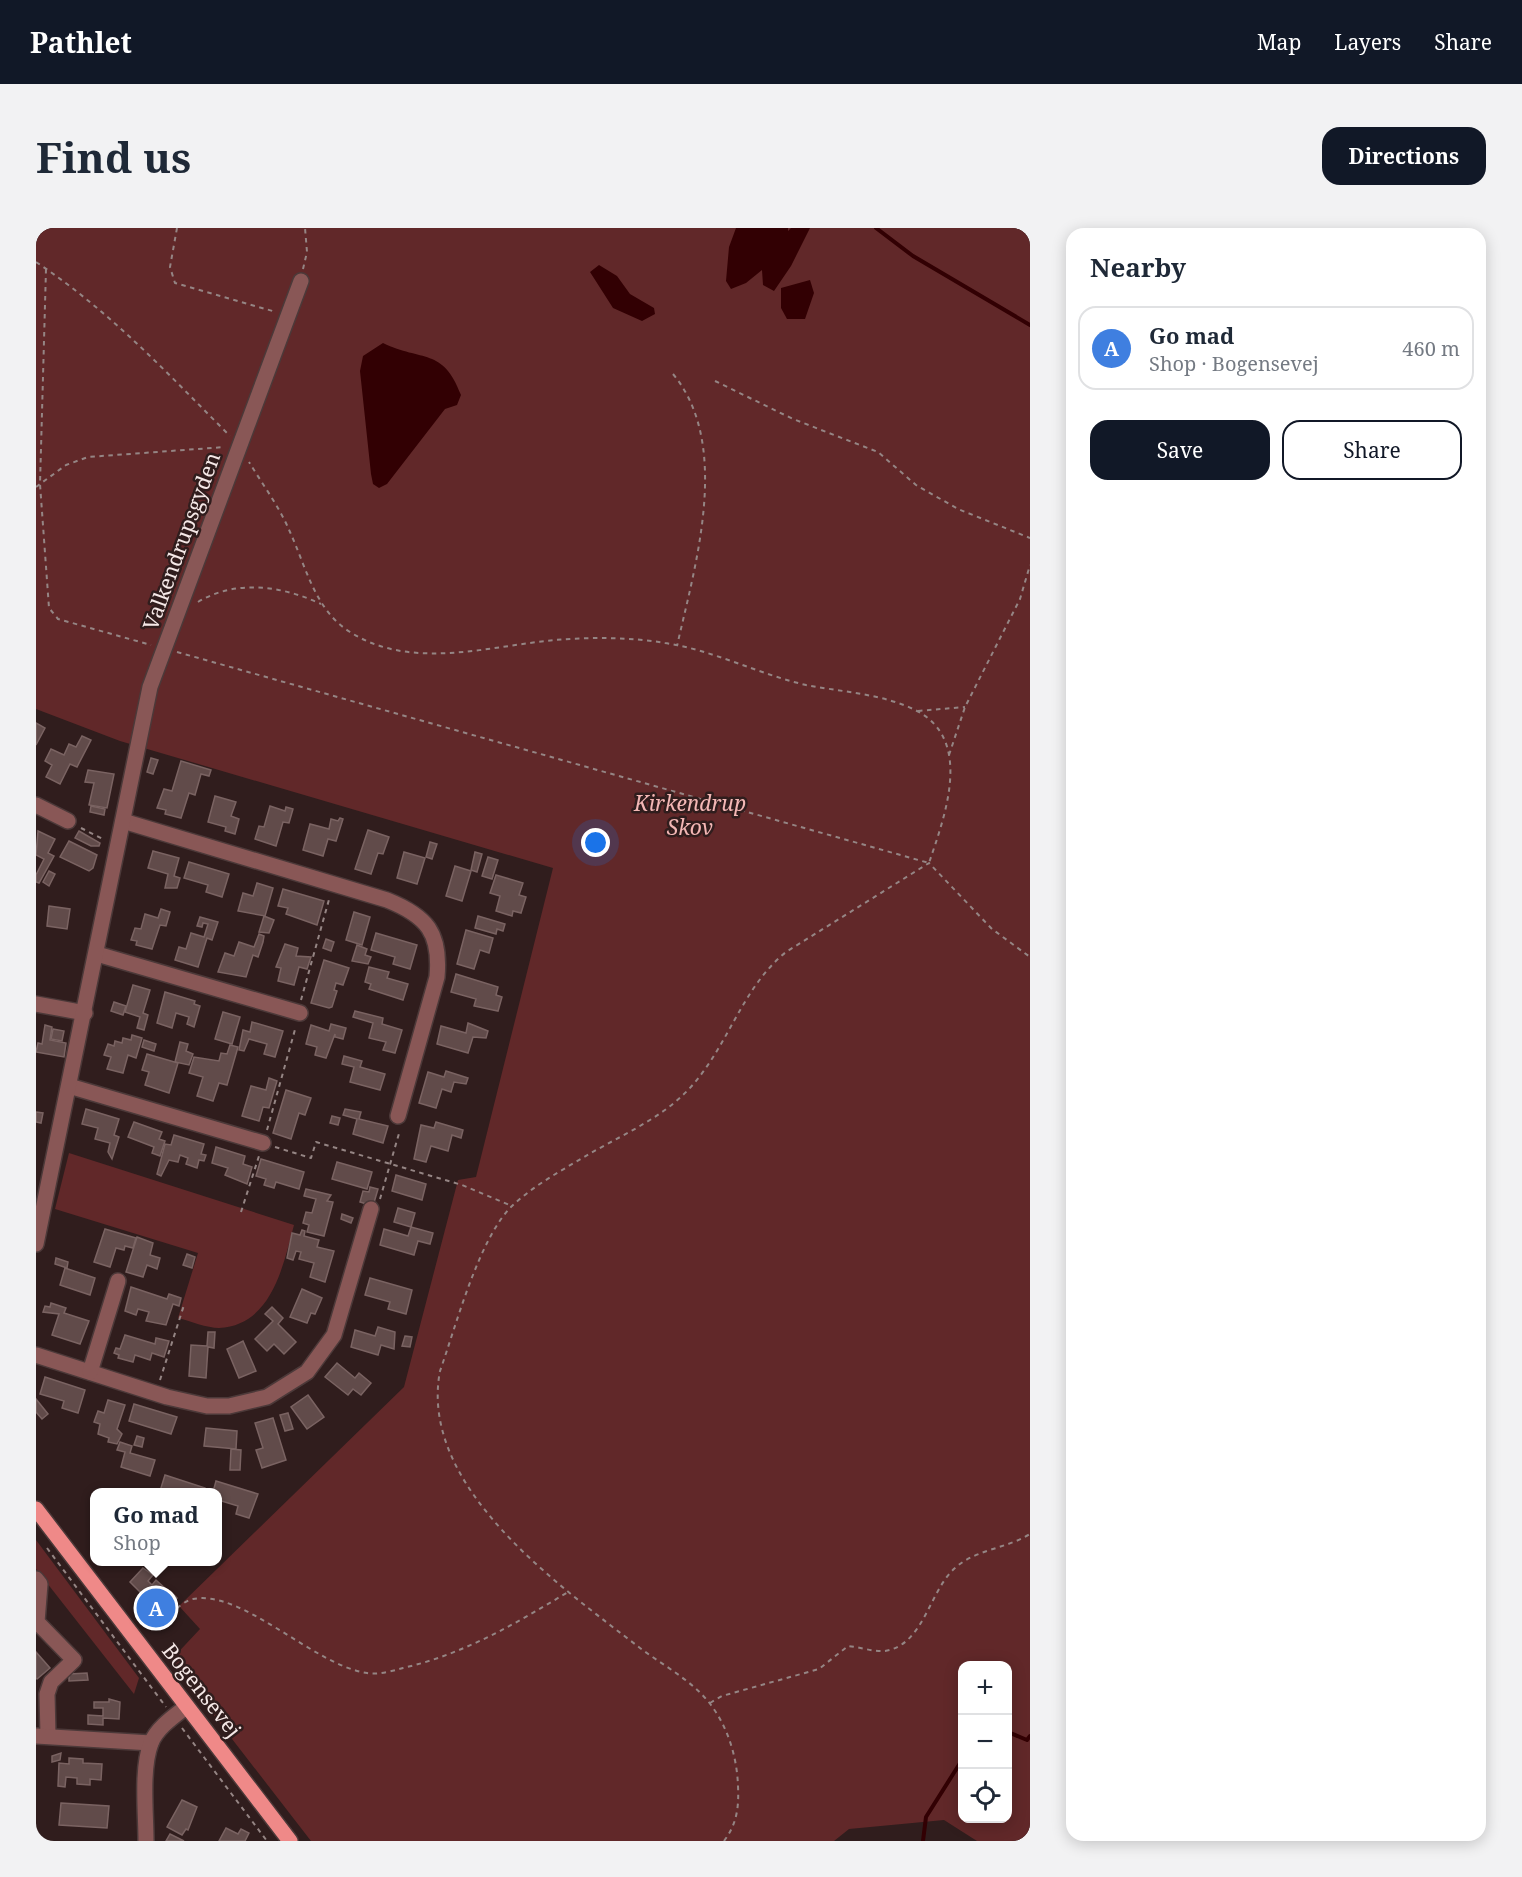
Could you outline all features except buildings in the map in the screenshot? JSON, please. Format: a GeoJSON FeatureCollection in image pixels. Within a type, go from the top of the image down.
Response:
{"type":"FeatureCollection","features":[{"type":"Feature","properties":{"kind":"main road","name":"Bogensevej"},"geometry":{"type":"LineString","coordinates":[[36,1509],[186,1707],[235,1766],[290,1841]]}},
{"type":"Feature","properties":{"kind":"street","name":"Valkendrupsgyden"},"geometry":{"type":"LineString","coordinates":[[36,1244],[150,687],[301,281]]}},
{"type":"Feature","properties":{"kind":"street"},"geometry":{"type":"LineString","coordinates":[[36,805],[68,821]]}},
{"type":"Feature","properties":{"kind":"street"},"geometry":{"type":"LineString","coordinates":[[123,821],[411,909],[427,924],[436,941],[439,959],[437,976],[398,1116]]}},
{"type":"Feature","properties":{"kind":"street"},"geometry":{"type":"LineString","coordinates":[[97,954],[300,1013]]}},
{"type":"Feature","properties":{"kind":"street"},"geometry":{"type":"LineString","coordinates":[[36,1004],[85,1012]]}},
{"type":"Feature","properties":{"kind":"street"},"geometry":{"type":"LineString","coordinates":[[69,1086],[263,1143]]}},
{"type":"Feature","properties":{"kind":"street"},"geometry":{"type":"LineString","coordinates":[[36,1355],[207,1406],[229,1406],[267,1397],[307,1372],[334,1335],[371,1209]]}},
{"type":"Feature","properties":{"kind":"street"},"geometry":{"type":"LineString","coordinates":[[90,1372],[118,1281]]}},
{"type":"Feature","properties":{"kind":"street"},"geometry":{"type":"LineString","coordinates":[[36,1579],[40,1584],[37,1622],[74,1660],[51,1682],[42,1736],[151,1743]]}},
{"type":"Feature","properties":{"kind":"street"},"geometry":{"type":"LineString","coordinates":[[146,1841],[147,1772],[151,1743],[173,1717],[186,1707]]}},
{"type":"Feature","properties":{"kind":"path"},"geometry":{"type":"LineString","coordinates":[[177,228],[170,267],[175,283],[287,315]]}},
{"type":"Feature","properties":{"kind":"path"},"geometry":{"type":"LineString","coordinates":[[301,281],[308,252],[305,228]]}},
{"type":"Feature","properties":{"kind":"path"},"geometry":{"type":"LineString","coordinates":[[36,262],[123,328],[239,446],[290,531],[304,570],[321,604],[349,632],[381,646],[418,653],[467,651],[557,640],[605,639],[677,646],[758,672],[888,700],[918,711],[935,726],[948,756],[952,782],[929,863],[786,952],[767,967],[754,985],[730,1031],[684,1095],[661,1112],[547,1179],[513,1206],[487,1240],[440,1371],[436,1393],[437,1415],[463,1480],[477,1503],[508,1537],[568,1591],[688,1682],[710,1704],[730,1741],[738,1770],[737,1818],[724,1841]]}},
{"type":"Feature","properties":{"kind":"path"},"geometry":{"type":"LineString","coordinates":[[46,269],[40,484],[49,608],[58,619],[929,863],[992,929],[1030,957]]}},
{"type":"Feature","properties":{"kind":"path"},"geometry":{"type":"LineString","coordinates":[[673,375],[686,390],[698,427],[705,469],[703,513],[696,559],[677,646]]}},
{"type":"Feature","properties":{"kind":"path"},"geometry":{"type":"LineString","coordinates":[[715,381],[793,419],[878,452],[916,485],[958,510],[1030,538]]}},
{"type":"Feature","properties":{"kind":"path"},"geometry":{"type":"LineString","coordinates":[[36,487],[66,465],[88,457],[239,446]]}},
{"type":"Feature","properties":{"kind":"path"},"geometry":{"type":"LineString","coordinates":[[948,756],[965,707],[1020,599],[1030,565]]}},
{"type":"Feature","properties":{"kind":"path"},"geometry":{"type":"LineString","coordinates":[[196,602],[211,594],[236,588],[266,588],[293,591],[321,604]]}},
{"type":"Feature","properties":{"kind":"path"},"geometry":{"type":"LineString","coordinates":[[918,711],[965,707]]}},
{"type":"Feature","properties":{"kind":"path"},"geometry":{"type":"LineString","coordinates":[[68,821],[118,847]]}},
{"type":"Feature","properties":{"kind":"path"},"geometry":{"type":"LineString","coordinates":[[241,1212],[300,1013],[301,998],[333,884]]}},
{"type":"Feature","properties":{"kind":"path"},"geometry":{"type":"LineString","coordinates":[[371,1209],[377,1208],[391,1165],[401,1124],[398,1116]]}},
{"type":"Feature","properties":{"kind":"path"},"geometry":{"type":"LineString","coordinates":[[263,1143],[311,1158],[316,1142],[462,1185],[513,1206]]}},
{"type":"Feature","properties":{"kind":"path"},"geometry":{"type":"LineString","coordinates":[[156,1392],[183,1305]]}},
{"type":"Feature","properties":{"kind":"path"},"geometry":{"type":"LineString","coordinates":[[710,1704],[722,1696],[819,1669],[848,1646],[877,1651],[897,1647],[910,1638],[952,1570],[969,1557],[1016,1543],[1030,1534]]}},
{"type":"Feature","properties":{"kind":"path"},"geometry":{"type":"LineString","coordinates":[[43,1543],[267,1841]]}},
{"type":"Feature","properties":{"kind":"path"},"geometry":{"type":"LineString","coordinates":[[177,1608],[191,1599],[219,1601],[238,1608],[319,1653],[355,1670],[369,1673],[416,1665],[460,1650],[505,1630],[568,1591]]}},
{"type":"Feature","properties":{"kind":"green space","name":"Kirkendrup Skov"},"geometry":{"type":"Polygon","coordinates":[[[36,228],[1030,228],[1030,1841],[977,1841],[944,1820],[849,1829],[834,1841],[311,1841],[171,1660],[200,1629],[179,1606],[404,1387],[458,1180],[476,1177],[553,868],[120,741],[36,709],[36,228]]]}},
{"type":"Feature","properties":{"kind":"green space"},"geometry":{"type":"Polygon","coordinates":[[[69,1153],[294,1225],[279,1275],[263,1305],[252,1316],[237,1324],[219,1328],[178,1318],[198,1253],[55,1209],[69,1153]]]}},
{"type":"Feature","properties":{"kind":"green space"},"geometry":{"type":"Polygon","coordinates":[[[36,1540],[139,1678],[134,1694],[36,1569],[36,1540]]]}},
{"type":"Feature","properties":{"kind":"shaded area"},"geometry":{"type":"Polygon","coordinates":[[[736,228],[788,228],[788,231],[791,228],[810,228],[791,266],[774,291],[763,285],[762,270],[746,283],[731,289],[726,281],[729,247],[736,228]]]}},
{"type":"Feature","properties":{"kind":"shaded area"},"geometry":{"type":"Polygon","coordinates":[[[599,265],[617,276],[630,294],[654,308],[655,314],[642,321],[613,308],[590,272],[599,265]]]}},
{"type":"Feature","properties":{"kind":"shaded area"},"geometry":{"type":"Polygon","coordinates":[[[810,280],[814,293],[805,319],[787,319],[781,308],[781,288],[810,280]]]}},
{"type":"Feature","properties":{"kind":"shaded area"},"geometry":{"type":"Polygon","coordinates":[[[383,343],[439,362],[447,369],[461,395],[457,405],[445,409],[387,484],[379,488],[373,484],[371,474],[360,371],[363,356],[383,343]]]}},
{"type":"Feature","properties":{"kind":"waterway"},"geometry":{"type":"LineString","coordinates":[[876,228],[913,256],[1030,325]]}},
{"type":"Feature","properties":{"kind":"waterway"},"geometry":{"type":"LineString","coordinates":[[1012,1734],[1027,1740],[1030,1736]]}},
{"type":"Feature","properties":{"kind":"waterway"},"geometry":{"type":"LineString","coordinates":[[923,1841],[926,1817],[958,1766]]}},
{"type":"Feature","properties":{"kind":"place","name":"Go mad"},"geometry":{"type":"Point","coordinates":[156,1608]}}]}
